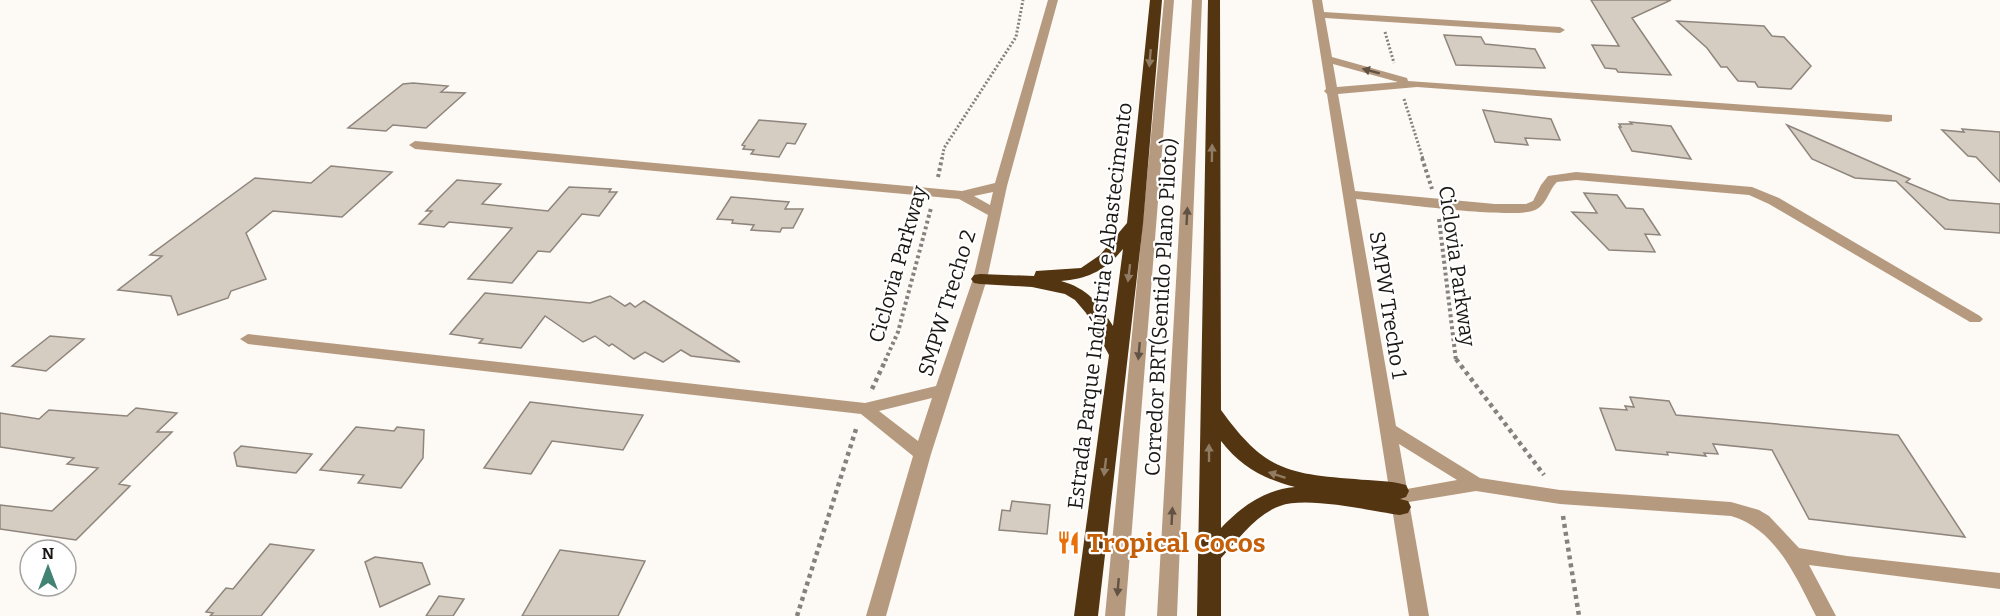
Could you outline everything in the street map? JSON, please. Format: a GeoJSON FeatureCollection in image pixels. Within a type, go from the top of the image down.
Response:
{"type":"FeatureCollection","features":[{"type":"Feature","properties":{"kind":"highway","name":"Estrada Parque Indústria e Abastecimento"},"geometry":{"type":"LineString","coordinates":[[1086,616],[1135,224],[1156,0]]}},
{"type":"Feature","properties":{"kind":"highway"},"geometry":{"type":"LineString","coordinates":[[1209,616],[1214,0]]}},
{"type":"Feature","properties":{"kind":"highway"},"geometry":{"type":"LineString","coordinates":[[981,274],[1053,276],[1085,274],[1106,260],[1135,224]]}},
{"type":"Feature","properties":{"kind":"highway"},"geometry":{"type":"LineString","coordinates":[[981,274],[1072,291],[1088,303],[1119,356]]}},
{"type":"Feature","properties":{"kind":"highway"},"geometry":{"type":"LineString","coordinates":[[1209,409],[1237,446],[1268,472],[1296,480],[1399,498]]}},
{"type":"Feature","properties":{"kind":"highway"},"geometry":{"type":"LineString","coordinates":[[1209,556],[1239,523],[1273,499],[1306,496],[1399,498]]}},
{"type":"Feature","properties":{"kind":"street","name":"SMPW Trecho 2"},"geometry":{"type":"LineString","coordinates":[[876,616],[922,454],[981,274],[1001,186],[1053,0]]}},
{"type":"Feature","properties":{"kind":"street"},"geometry":{"type":"LineString","coordinates":[[1115,616],[1169,0]]}},
{"type":"Feature","properties":{"kind":"street","name":"Corredor BRT(Sentido Plano Piloto)"},"geometry":{"type":"LineString","coordinates":[[1167,616],[1197,0]]}},
{"type":"Feature","properties":{"kind":"street"},"geometry":{"type":"LineString","coordinates":[[1318,8],[1382,19],[1560,30]]}},
{"type":"Feature","properties":{"kind":"street","name":"SMPW Trecho 1"},"geometry":{"type":"LineString","coordinates":[[1318,8],[1419,616]]}},
{"type":"Feature","properties":{"kind":"street"},"geometry":{"type":"LineString","coordinates":[[1325,58],[1399,82],[1417,84],[1887,118]]}},
{"type":"Feature","properties":{"kind":"street"},"geometry":{"type":"LineString","coordinates":[[1330,91],[1399,82]]}},
{"type":"Feature","properties":{"kind":"street"},"geometry":{"type":"LineString","coordinates":[[415,145],[962,195],[1001,186]]}},
{"type":"Feature","properties":{"kind":"street"},"geometry":{"type":"LineString","coordinates":[[1349,194],[1495,208],[1529,208],[1538,203],[1547,185],[1553,179],[1562,176],[1752,191],[1774,201],[1975,319]]}},
{"type":"Feature","properties":{"kind":"street"},"geometry":{"type":"LineString","coordinates":[[962,195],[994,213]]}},
{"type":"Feature","properties":{"kind":"street"},"geometry":{"type":"LineString","coordinates":[[248,339],[864,409],[942,390]]}},
{"type":"Feature","properties":{"kind":"street"},"geometry":{"type":"LineString","coordinates":[[864,409],[922,454]]}},
{"type":"Feature","properties":{"kind":"street"},"geometry":{"type":"LineString","coordinates":[[1387,428],[1476,484]]}},
{"type":"Feature","properties":{"kind":"street"},"geometry":{"type":"LineString","coordinates":[[1399,498],[1476,484],[1560,497],[1743,512],[1762,521],[1794,555],[1826,616]]}},
{"type":"Feature","properties":{"kind":"street"},"geometry":{"type":"LineString","coordinates":[[1794,555],[1847,564],[2000,580]]}},
{"type":"Feature","properties":{"kind":"path","name":"Ciclovia Parkway"},"geometry":{"type":"LineString","coordinates":[[797,616],[864,409],[898,332],[935,193],[944,148],[1016,36],[1023,0]]}},
{"type":"Feature","properties":{"kind":"path","name":"Ciclovia Parkway"},"geometry":{"type":"LineString","coordinates":[[1382,19],[1437,203],[1456,360],[1560,497],[1579,616]]}},
{"type":"Feature","properties":{"kind":"building"},"geometry":{"type":"Polygon","coordinates":[[[1591,0],[1671,0],[1632,18],[1671,75],[1618,72],[1616,69],[1605,68],[1592,45],[1619,46],[1591,0]]]}},
{"type":"Feature","properties":{"kind":"building"},"geometry":{"type":"Polygon","coordinates":[[[1677,21],[1764,26],[1772,36],[1784,37],[1811,66],[1791,89],[1758,87],[1755,82],[1738,81],[1727,67],[1721,67],[1707,48],[1677,21]]]}},
{"type":"Feature","properties":{"kind":"building"},"geometry":{"type":"Polygon","coordinates":[[[1444,35],[1481,37],[1485,44],[1535,49],[1545,68],[1456,65],[1444,35]]]}},
{"type":"Feature","properties":{"kind":"building"},"geometry":{"type":"Polygon","coordinates":[[[403,84],[448,86],[441,92],[465,93],[426,128],[393,125],[386,131],[348,128],[403,84]]]}},
{"type":"Feature","properties":{"kind":"building"},"geometry":{"type":"Polygon","coordinates":[[[1483,110],[1551,119],[1560,140],[1525,138],[1528,145],[1495,142],[1483,110]]]}},
{"type":"Feature","properties":{"kind":"building"},"geometry":{"type":"Polygon","coordinates":[[[759,120],[806,124],[795,144],[787,143],[779,157],[751,154],[754,150],[743,149],[745,146],[742,145],[759,120]]]}},
{"type":"Feature","properties":{"kind":"building"},"geometry":{"type":"Polygon","coordinates":[[[1630,122],[1671,126],[1691,159],[1632,151],[1619,127],[1621,127],[1619,124],[1632,124],[1630,122]]]}},
{"type":"Feature","properties":{"kind":"building"},"geometry":{"type":"Polygon","coordinates":[[[1787,125],[1910,179],[1906,182],[1949,200],[2000,204],[2000,233],[1945,229],[1896,181],[1855,178],[1812,159],[1787,125]]]}},
{"type":"Feature","properties":{"kind":"building"},"geometry":{"type":"Polygon","coordinates":[[[1962,129],[2000,132],[2000,182],[1976,157],[1968,156],[1942,130],[1964,132],[1962,129]]]}},
{"type":"Feature","properties":{"kind":"building"},"geometry":{"type":"Polygon","coordinates":[[[331,166],[392,172],[342,217],[273,211],[246,233],[266,279],[231,291],[228,298],[178,315],[171,296],[118,290],[162,256],[150,255],[255,178],[311,183],[331,166]]]}},
{"type":"Feature","properties":{"kind":"building"},"geometry":{"type":"Polygon","coordinates":[[[457,180],[501,184],[482,204],[548,211],[569,187],[611,189],[609,192],[617,192],[599,216],[582,214],[550,252],[538,251],[512,283],[468,279],[512,228],[449,222],[444,227],[419,224],[432,211],[426,211],[457,180]]]}},
{"type":"Feature","properties":{"kind":"building"},"geometry":{"type":"Polygon","coordinates":[[[1584,193],[1617,195],[1626,208],[1643,209],[1660,235],[1645,234],[1655,252],[1609,250],[1572,212],[1597,213],[1584,193]]]}},
{"type":"Feature","properties":{"kind":"building"},"geometry":{"type":"Polygon","coordinates":[[[731,197],[789,202],[785,209],[803,209],[793,228],[782,228],[780,232],[751,230],[754,225],[717,219],[731,197]]]}},
{"type":"Feature","properties":{"kind":"building"},"geometry":{"type":"Polygon","coordinates":[[[485,293],[590,303],[610,296],[625,306],[630,303],[635,307],[644,301],[740,362],[691,356],[681,350],[663,362],[645,352],[634,359],[595,336],[583,342],[545,316],[521,348],[479,343],[483,339],[450,334],[485,293]]]}},
{"type":"Feature","properties":{"kind":"building"},"geometry":{"type":"Polygon","coordinates":[[[50,336],[84,339],[46,371],[12,366],[50,336]]]}},
{"type":"Feature","properties":{"kind":"building"},"geometry":{"type":"Polygon","coordinates":[[[1630,397],[1669,401],[1676,415],[1898,435],[1965,537],[1809,519],[1772,450],[1713,444],[1718,454],[1704,453],[1706,456],[1616,450],[1600,408],[1627,410],[1625,406],[1634,407],[1630,397]]]}},
{"type":"Feature","properties":{"kind":"building"},"geometry":{"type":"Polygon","coordinates":[[[530,402],[643,415],[623,450],[552,441],[531,474],[484,468],[530,402]]]}},
{"type":"Feature","properties":{"kind":"building"},"geometry":{"type":"Polygon","coordinates":[[[136,408],[177,413],[157,432],[172,432],[119,484],[130,486],[78,538],[62,538],[0,529],[0,505],[52,511],[98,468],[67,464],[74,458],[0,447],[0,413],[39,419],[49,410],[127,416],[136,408]]]}},
{"type":"Feature","properties":{"kind":"building"},"geometry":{"type":"Polygon","coordinates":[[[356,427],[394,431],[397,427],[424,430],[423,458],[401,488],[358,483],[364,475],[320,470],[356,427]]]}},
{"type":"Feature","properties":{"kind":"building"},"geometry":{"type":"Polygon","coordinates":[[[241,446],[312,454],[296,473],[237,466],[234,453],[241,446]]]}},
{"type":"Feature","properties":{"kind":"building"},"geometry":{"type":"Polygon","coordinates":[[[1012,501],[1050,505],[1047,534],[999,530],[1002,510],[1010,511],[1012,501]]]}},
{"type":"Feature","properties":{"kind":"building"},"geometry":{"type":"Polygon","coordinates":[[[270,544],[314,550],[261,616],[210,616],[213,613],[206,612],[226,588],[233,589],[270,544]]]}},
{"type":"Feature","properties":{"kind":"building"},"geometry":{"type":"Polygon","coordinates":[[[560,550],[645,561],[618,616],[522,616],[560,550]]]}},
{"type":"Feature","properties":{"kind":"building"},"geometry":{"type":"Polygon","coordinates":[[[375,557],[422,563],[430,584],[380,607],[365,562],[375,557]]]}},
{"type":"Feature","properties":{"kind":"building"},"geometry":{"type":"Polygon","coordinates":[[[439,596],[464,599],[453,616],[426,616],[439,596]]]}},
{"type":"Feature","properties":{"kind":"place","name":"Tropical Cocos"},"geometry":{"type":"Point","coordinates":[1069,543]}}]}
